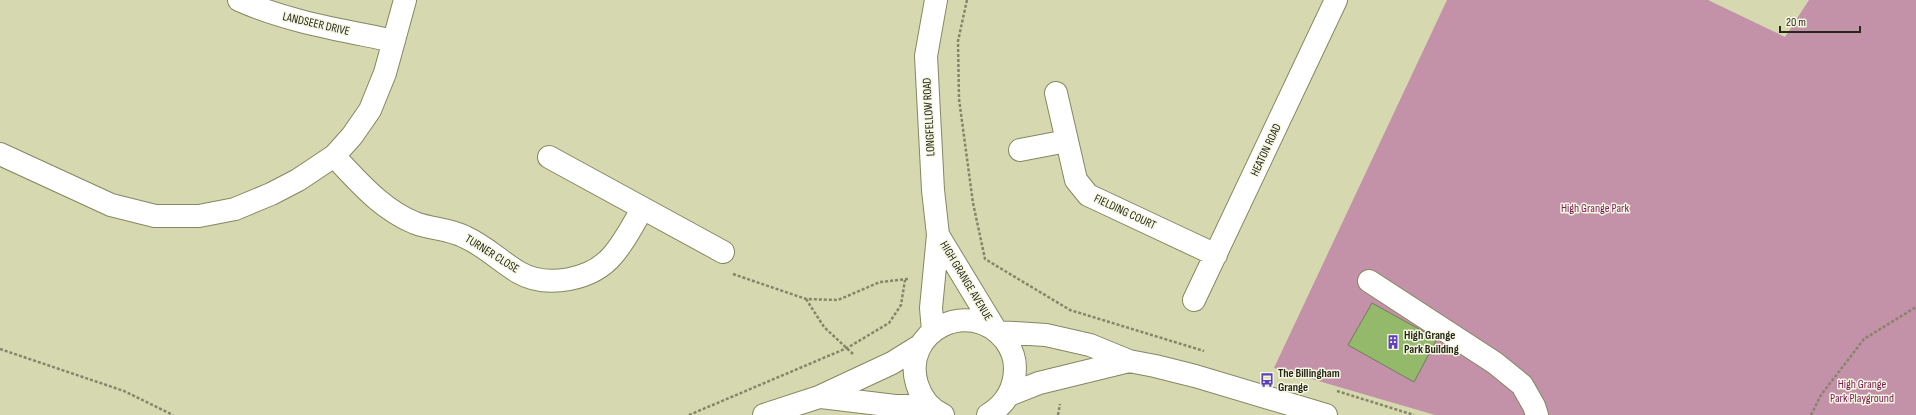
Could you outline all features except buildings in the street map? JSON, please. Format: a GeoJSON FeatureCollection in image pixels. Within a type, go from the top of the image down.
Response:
{"type":"FeatureCollection","features":[{"type":"Feature","properties":{"kind":"street","name":"LANDSEER DRIVE"},"geometry":{"type":"LineString","coordinates":[[239,0],[260,9],[294,20],[394,42]]}},
{"type":"Feature","properties":{"kind":"street"},"geometry":{"type":"LineString","coordinates":[[0,154],[111,205],[155,216],[199,216],[236,209],[271,194],[298,180],[334,156],[352,136],[370,110],[385,73],[405,0]]}},
{"type":"Feature","properties":{"kind":"street","name":"LONGFELLOW ROAD"},"geometry":{"type":"LineString","coordinates":[[936,0],[926,56],[933,183],[938,235]]}},
{"type":"Feature","properties":{"kind":"street","name":"HEATON ROAD"},"geometry":{"type":"LineString","coordinates":[[1194,300],[1335,0]]}},
{"type":"Feature","properties":{"kind":"street","name":"FIELDING COURT"},"geometry":{"type":"LineString","coordinates":[[1056,93],[1076,180],[1088,195],[1216,255]]}},
{"type":"Feature","properties":{"kind":"street"},"geometry":{"type":"LineString","coordinates":[[1020,150],[1067,141]]}},
{"type":"Feature","properties":{"kind":"street","name":"TURNER CLOSE"},"geometry":{"type":"LineString","coordinates":[[334,156],[377,200],[394,212],[416,223],[463,236],[484,246],[519,273],[536,279],[551,281],[572,279],[592,271],[612,257],[626,237],[642,209]]}},
{"type":"Feature","properties":{"kind":"street"},"geometry":{"type":"LineString","coordinates":[[549,157],[723,252]]}},
{"type":"Feature","properties":{"kind":"street","name":"HIGH GRANGE AVENUE"},"geometry":{"type":"LineString","coordinates":[[938,235],[996,330],[1009,346],[1015,362],[1015,379],[1000,407]]}},
{"type":"Feature","properties":{"kind":"street","name":"HIGH GRANGE AVENUE"},"geometry":{"type":"LineString","coordinates":[[938,235],[927,338],[916,361],[915,377],[920,393],[938,412]]}},
{"type":"Feature","properties":{"kind":"street"},"geometry":{"type":"LineString","coordinates":[[1369,281],[1495,363],[1522,385],[1534,406],[1537,415]]}},
{"type":"Feature","properties":{"kind":"street","name":"HIGH GRANGE AVENUE"},"geometry":{"type":"LineString","coordinates":[[764,415],[819,397],[892,364],[947,323],[963,319],[980,322],[996,330],[1054,337],[1090,345],[1129,361],[1195,376],[1326,415]]}},
{"type":"Feature","properties":{"kind":"street","name":"HIGH GRANGE AVENUE"},"geometry":{"type":"LineString","coordinates":[[1000,407],[1039,383],[1129,361]]}},
{"type":"Feature","properties":{"kind":"street","name":"HIGH GRANGE AVENUE"},"geometry":{"type":"LineString","coordinates":[[819,397],[938,412]]}},
{"type":"Feature","properties":{"kind":"path"},"geometry":{"type":"LineString","coordinates":[[968,0],[958,42],[959,99],[973,203],[985,259]]}},
{"type":"Feature","properties":{"kind":"path"},"geometry":{"type":"LineString","coordinates":[[723,252],[733,274],[806,299],[838,300],[880,282],[905,280],[935,272]]}},
{"type":"Feature","properties":{"kind":"path"},"geometry":{"type":"LineString","coordinates":[[958,266],[985,259],[1070,310],[1205,351]]}},
{"type":"Feature","properties":{"kind":"path"},"geometry":{"type":"LineString","coordinates":[[689,415],[847,348],[889,322],[901,305],[905,280]]}},
{"type":"Feature","properties":{"kind":"path"},"geometry":{"type":"LineString","coordinates":[[806,299],[824,327],[852,352],[862,378]]}},
{"type":"Feature","properties":{"kind":"path"},"geometry":{"type":"LineString","coordinates":[[1811,415],[1821,395],[1864,338],[1916,307]]}},
{"type":"Feature","properties":{"kind":"path"},"geometry":{"type":"LineString","coordinates":[[0,349],[124,391],[173,415]]}},
{"type":"Feature","properties":{"kind":"path"},"geometry":{"type":"LineString","coordinates":[[1332,389],[1414,415]]}},
{"type":"Feature","properties":{"kind":"green space","name":"High Grange Park"},"geometry":{"type":"Polygon","coordinates":[[[1447,0],[1708,0],[1785,37],[1809,0],[1916,0],[1916,415],[1435,415],[1274,368],[1447,0]]]}},
{"type":"Feature","properties":{"kind":"place","name":"High Grange Park Building"},"geometry":{"type":"Point","coordinates":[1393,342]}},
{"type":"Feature","properties":{"kind":"place","name":"The Billingham Grange"},"geometry":{"type":"Point","coordinates":[1267,380]}},
{"type":"Feature","properties":{"kind":"park label","name":"High Grange Park Playground"},"geometry":{"type":"Point","coordinates":[1862,391]}}]}
